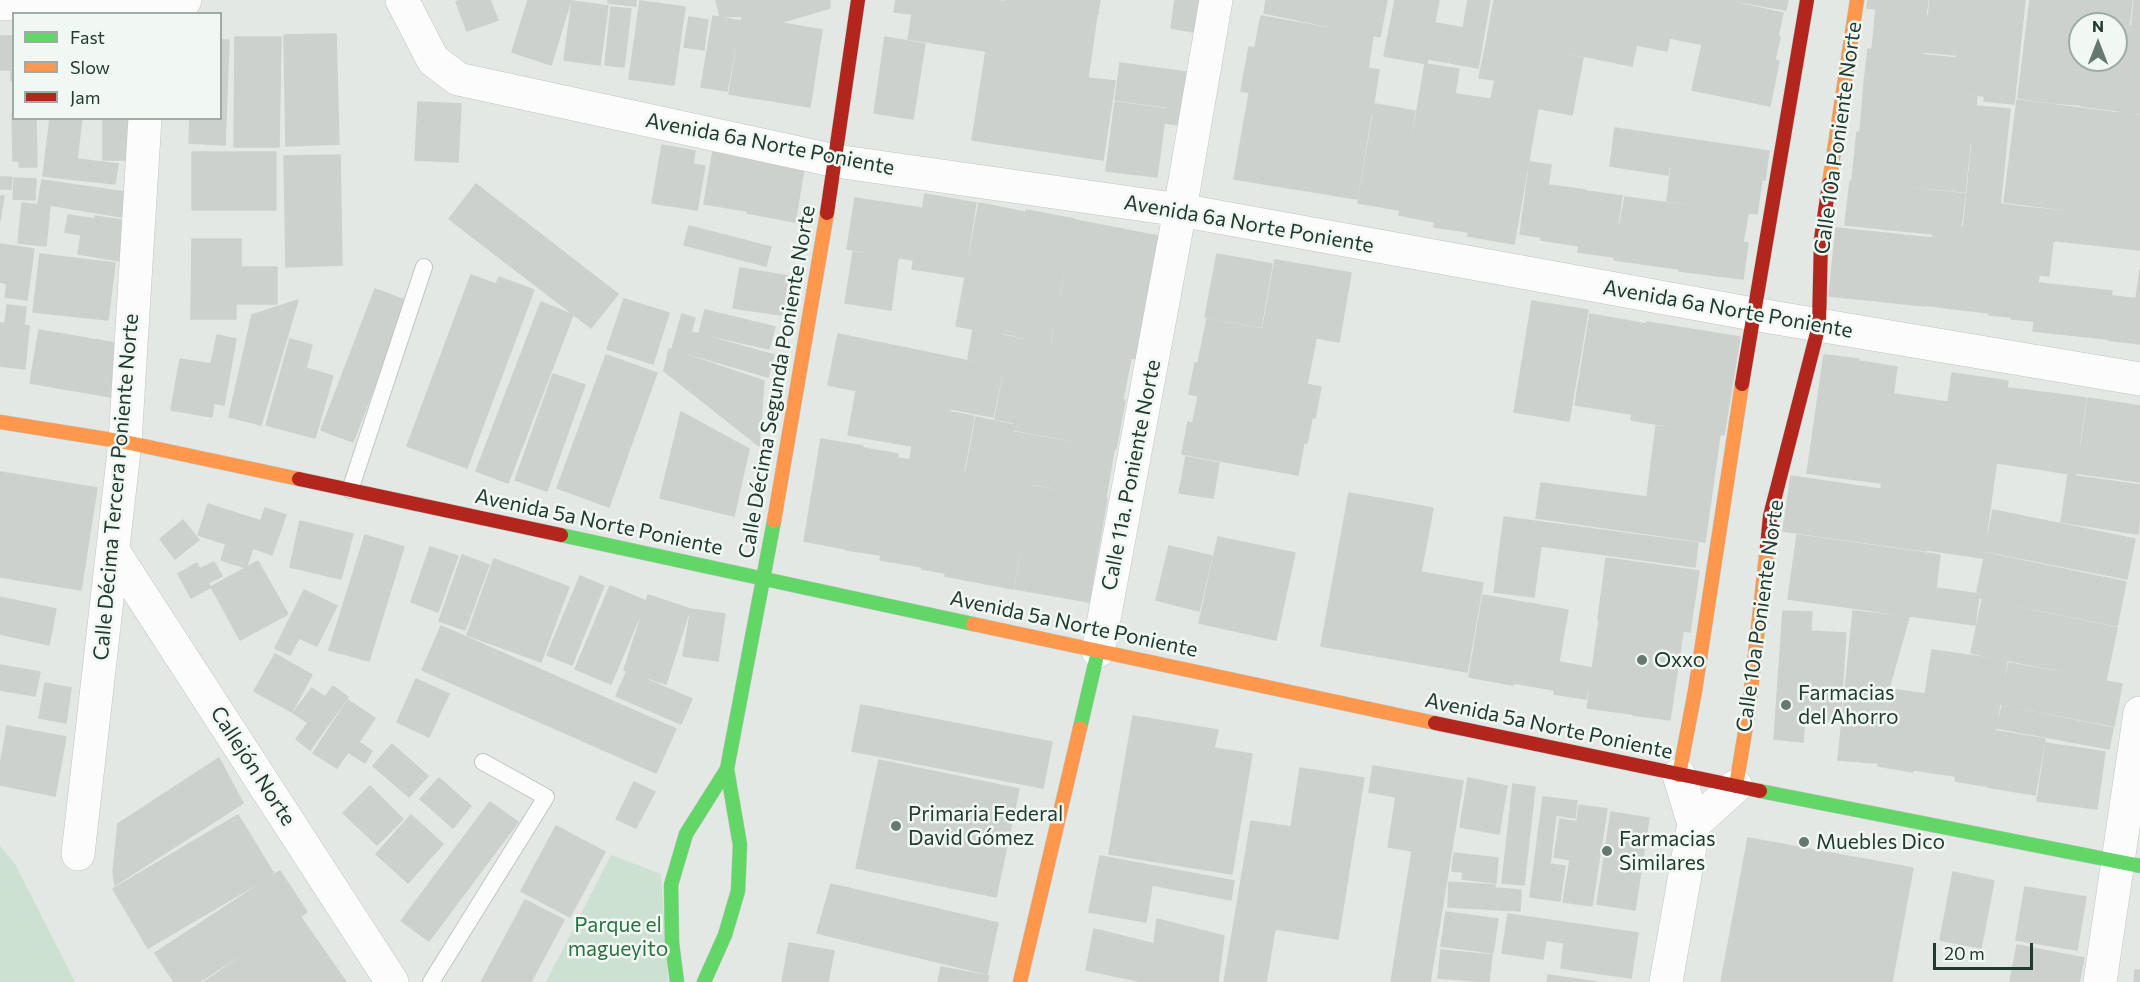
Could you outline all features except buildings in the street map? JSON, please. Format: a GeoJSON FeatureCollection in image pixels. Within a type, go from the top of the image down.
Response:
{"type":"FeatureCollection","features":[{"type":"Feature","properties":{"kind":"street"},"geometry":{"type":"LineString","coordinates":[[0,4],[152,8],[185,0]]}},
{"type":"Feature","properties":{"kind":"street","name":"Avenida 6a Norte Poniente"},"geometry":{"type":"LineString","coordinates":[[402,0],[433,60],[458,79],[836,161],[1180,210],[1753,314],[2140,379]]}},
{"type":"Feature","properties":{"kind":"street","name":"Calle Décima Segunda Poniente Norte"},"geometry":{"type":"LineString","coordinates":[[704,982],[725,935],[738,891],[740,845],[727,769],[764,579],[836,161],[858,0]]}},
{"type":"Feature","properties":{"kind":"street","name":"Calle 11a. Poniente Norte"},"geometry":{"type":"LineString","coordinates":[[1020,982],[1098,651],[1180,210],[1216,0]]}},
{"type":"Feature","properties":{"kind":"street"},"geometry":{"type":"LineString","coordinates":[[1666,982],[1694,824],[1679,775],[1695,691],[1753,314],[1807,0]]}},
{"type":"Feature","properties":{"kind":"street","name":"Calle 10a Poniente Norte"},"geometry":{"type":"LineString","coordinates":[[1736,786],[1749,708],[1770,516],[1819,325],[1821,239],[1857,0]]}},
{"type":"Feature","properties":{"kind":"street","name":"Calle Décima Tercera Poniente Norte"},"geometry":{"type":"LineString","coordinates":[[78,854],[125,442],[145,120]]}},
{"type":"Feature","properties":{"kind":"street","name":"Avenida 5a Norte Poniente"},"geometry":{"type":"LineString","coordinates":[[0,422],[125,442],[1679,775],[2129,864]]}},
{"type":"Feature","properties":{"kind":"street","name":"Callejón Norte"},"geometry":{"type":"LineString","coordinates":[[113,551],[392,982]]}},
{"type":"Feature","properties":{"kind":"street"},"geometry":{"type":"LineString","coordinates":[[2100,982],[2129,864],[2140,713]]}},
{"type":"Feature","properties":{"kind":"street","name":"Calle Décima Segunda Poniente Norte"},"geometry":{"type":"LineString","coordinates":[[677,982],[672,943],[671,885],[686,834],[727,769]]}},
{"type":"Feature","properties":{"kind":"street"},"geometry":{"type":"LineString","coordinates":[[1694,824],[1736,786]]}},
{"type":"Feature","properties":{"kind":"lane"},"geometry":{"type":"LineString","coordinates":[[350,490],[424,267]]}},
{"type":"Feature","properties":{"kind":"lane"},"geometry":{"type":"LineString","coordinates":[[432,982],[546,797],[483,762]]}},
{"type":"Feature","properties":{"kind":"green space"},"geometry":{"type":"Polygon","coordinates":[[[0,846],[15,864],[75,982],[0,982],[0,846]]]}},
{"type":"Feature","properties":{"kind":"green space","name":"Parque el magueyito"},"geometry":{"type":"Polygon","coordinates":[[[611,855],[661,874],[668,982],[546,982],[611,855]]]}},
{"type":"Feature","properties":{"kind":"traffic: fast"},"geometry":{"type":"LineString","coordinates":[[704,982],[725,935],[738,891],[740,845],[727,769],[774,521]]}},
{"type":"Feature","properties":{"kind":"traffic: fast"},"geometry":{"type":"LineString","coordinates":[[561,535],[973,624]]}},
{"type":"Feature","properties":{"kind":"traffic: fast"},"geometry":{"type":"LineString","coordinates":[[1080,728],[1098,651]]}},
{"type":"Feature","properties":{"kind":"traffic: fast"},"geometry":{"type":"LineString","coordinates":[[677,982],[672,943],[671,885],[686,834],[727,769]]}},
{"type":"Feature","properties":{"kind":"traffic: fast"},"geometry":{"type":"LineString","coordinates":[[1760,791],[2140,866]]}},
{"type":"Feature","properties":{"kind":"traffic: slow"},"geometry":{"type":"LineString","coordinates":[[1829,184],[1857,0]]}},
{"type":"Feature","properties":{"kind":"traffic: slow"},"geometry":{"type":"LineString","coordinates":[[774,521],[827,213]]}},
{"type":"Feature","properties":{"kind":"traffic: slow"},"geometry":{"type":"LineString","coordinates":[[1679,775],[1695,691],[1742,384]]}},
{"type":"Feature","properties":{"kind":"traffic: slow"},"geometry":{"type":"LineString","coordinates":[[0,422],[125,442],[299,479]]}},
{"type":"Feature","properties":{"kind":"traffic: slow"},"geometry":{"type":"LineString","coordinates":[[1736,786],[1749,708],[1767,547]]}},
{"type":"Feature","properties":{"kind":"traffic: slow"},"geometry":{"type":"LineString","coordinates":[[973,624],[1435,723]]}},
{"type":"Feature","properties":{"kind":"traffic: slow"},"geometry":{"type":"LineString","coordinates":[[1020,982],[1080,728]]}},
{"type":"Feature","properties":{"kind":"traffic: jam"},"geometry":{"type":"LineString","coordinates":[[827,213],[858,0]]}},
{"type":"Feature","properties":{"kind":"traffic: jam"},"geometry":{"type":"LineString","coordinates":[[1742,384],[1807,0]]}},
{"type":"Feature","properties":{"kind":"traffic: jam"},"geometry":{"type":"LineString","coordinates":[[1767,547],[1770,516],[1819,325],[1821,239],[1829,184]]}},
{"type":"Feature","properties":{"kind":"traffic: jam"},"geometry":{"type":"LineString","coordinates":[[299,479],[561,535]]}},
{"type":"Feature","properties":{"kind":"traffic: jam"},"geometry":{"type":"LineString","coordinates":[[1435,723],[1760,791]]}},
{"type":"Feature","properties":{"kind":"place","name":"Oxxo"},"geometry":{"type":"Point","coordinates":[1642,660]}},
{"type":"Feature","properties":{"kind":"place","name":"Farmacias del Ahorro"},"geometry":{"type":"Point","coordinates":[1786,705]}},
{"type":"Feature","properties":{"kind":"place","name":"Primaria Federal David Gómez"},"geometry":{"type":"Point","coordinates":[896,826]}},
{"type":"Feature","properties":{"kind":"place","name":"Muebles Dico"},"geometry":{"type":"Point","coordinates":[1804,842]}},
{"type":"Feature","properties":{"kind":"place","name":"Farmacias Similares"},"geometry":{"type":"Point","coordinates":[1607,851]}}]}
